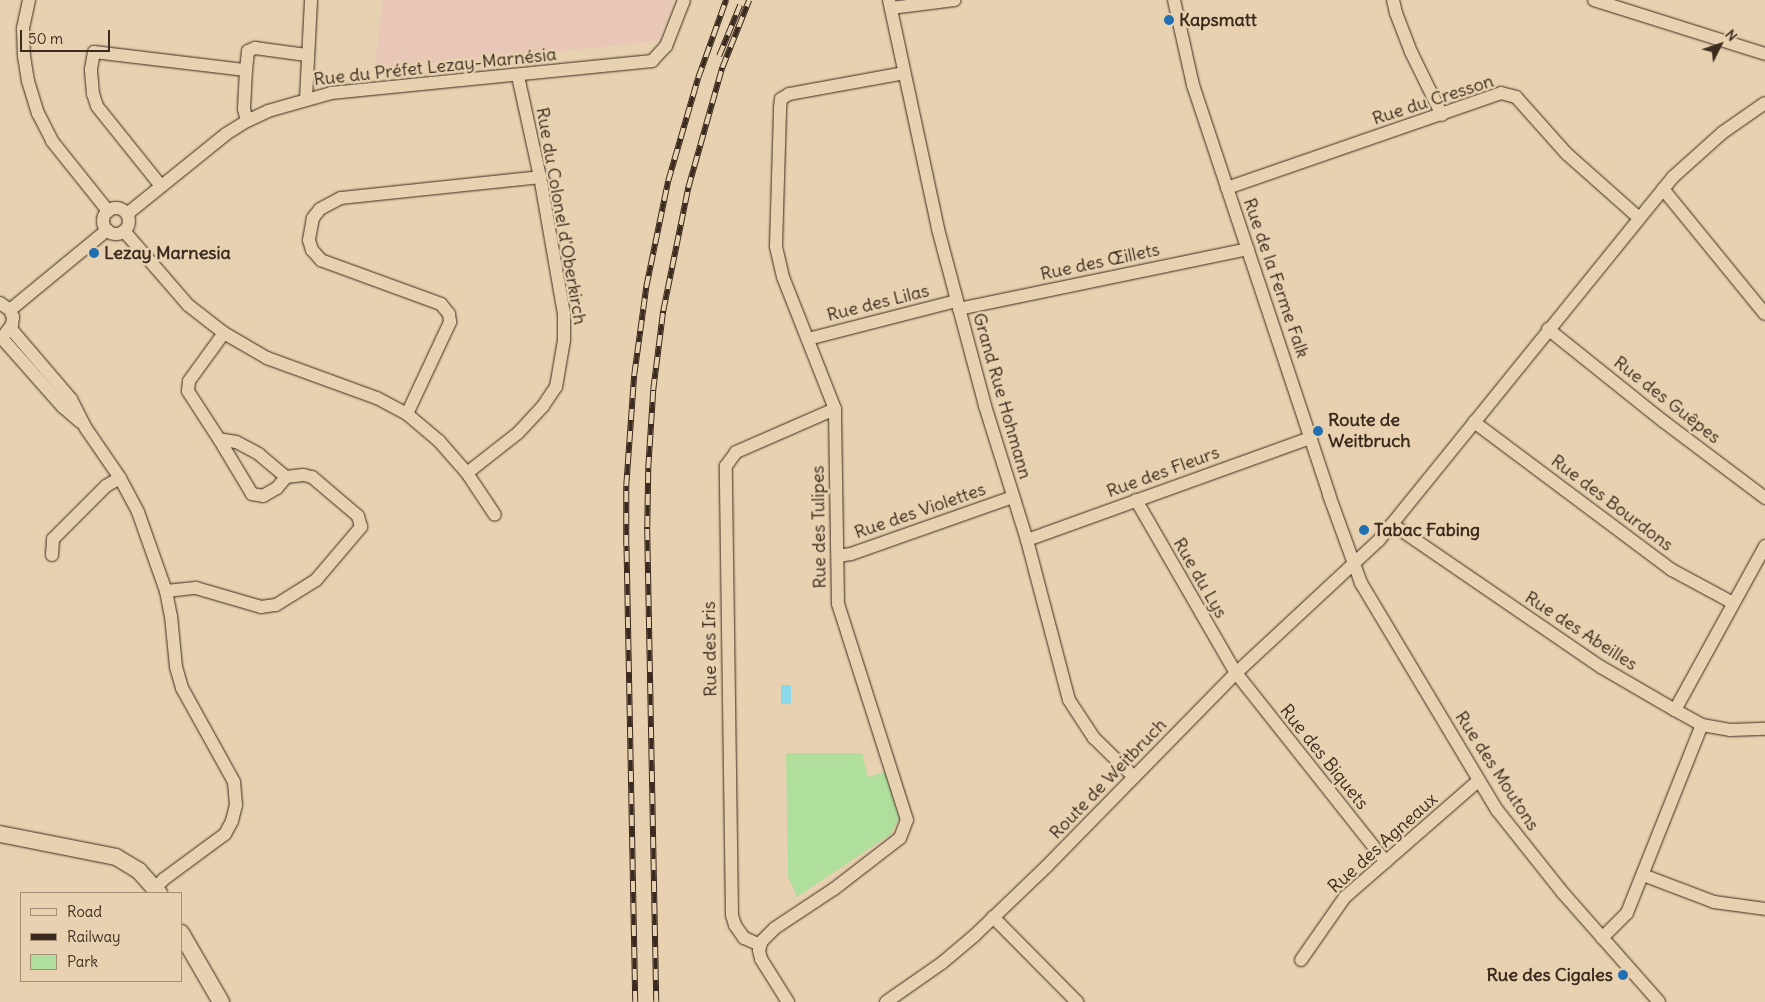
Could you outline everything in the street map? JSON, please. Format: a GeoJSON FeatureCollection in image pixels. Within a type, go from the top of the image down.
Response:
{"type":"FeatureCollection","features":[{"type":"Feature","properties":{"kind":"main road"},"geometry":{"type":"LineString","coordinates":[[0,834],[116,857],[139,871],[157,891]]}},
{"type":"Feature","properties":{"kind":"main road"},"geometry":{"type":"LineString","coordinates":[[182,935],[220,1001]]}},
{"type":"Feature","properties":{"kind":"street"},"geometry":{"type":"LineString","coordinates":[[29,0],[23,29],[24,56],[28,81],[38,113],[52,141],[108,211]]}},
{"type":"Feature","properties":{"kind":"street"},"geometry":{"type":"LineString","coordinates":[[306,99],[306,54],[310,0]]}},
{"type":"Feature","properties":{"kind":"street","name":"Rue du Préfet Lezay-Marnésia"},"geometry":{"type":"LineString","coordinates":[[127,214],[203,152],[247,121],[268,111],[331,93],[518,76],[652,61],[666,46],[684,0]]}},
{"type":"Feature","properties":{"kind":"street"},"geometry":{"type":"LineString","coordinates":[[890,4],[955,0]]}},
{"type":"Feature","properties":{"kind":"street","name":"Rue de la Ferme Falk"},"geometry":{"type":"LineString","coordinates":[[1174,0],[1187,65],[1353,564]]}},
{"type":"Feature","properties":{"kind":"street"},"geometry":{"type":"LineString","coordinates":[[1393,0],[1411,52],[1442,115]]}},
{"type":"Feature","properties":{"kind":"street"},"geometry":{"type":"LineString","coordinates":[[1594,0],[1765,54]]}},
{"type":"Feature","properties":{"kind":"street","name":"Grand Rue Hohmann"},"geometry":{"type":"LineString","coordinates":[[890,4],[938,229],[985,406],[1027,540],[1069,700],[1094,738],[1134,778]]}},
{"type":"Feature","properties":{"kind":"street"},"geometry":{"type":"LineString","coordinates":[[247,121],[244,110],[248,51],[255,48],[306,54]]}},
{"type":"Feature","properties":{"kind":"street"},"geometry":{"type":"LineString","coordinates":[[161,186],[97,106],[92,86],[91,68],[94,52],[246,70]]}},
{"type":"Feature","properties":{"kind":"street","name":"Rue des Tulipes"},"geometry":{"type":"LineString","coordinates":[[760,945],[765,937],[775,928],[834,889],[900,838],[907,820],[838,604],[836,409],[783,278],[776,246],[781,99],[789,94],[904,73]]}},
{"type":"Feature","properties":{"kind":"street","name":"Rue du Colonel d'Oberkirch"},"geometry":{"type":"LineString","coordinates":[[467,473],[518,433],[543,406],[556,387],[564,340],[564,314],[540,177],[518,76]]}},
{"type":"Feature","properties":{"kind":"street","name":"Rue du Cresson"},"geometry":{"type":"LineString","coordinates":[[1227,188],[1501,93],[1516,97],[1568,154],[1639,218]]}},
{"type":"Feature","properties":{"kind":"street","name":"Route de Weitbruch"},"geometry":{"type":"LineString","coordinates":[[886,1002],[942,963],[993,918],[1047,866],[1236,673],[1379,540],[1673,177],[1722,133],[1765,103]]}},
{"type":"Feature","properties":{"kind":"street"},"geometry":{"type":"LineString","coordinates":[[408,414],[450,322],[449,314],[441,304],[321,260],[312,250],[309,240],[313,218],[320,209],[341,198],[540,177]]}},
{"type":"Feature","properties":{"kind":"street"},"geometry":{"type":"LineString","coordinates":[[1663,189],[1765,314]]}},
{"type":"Feature","properties":{"kind":"street"},"geometry":{"type":"LineString","coordinates":[[116,208],[127,214],[129,221],[124,231],[117,234],[107,230],[104,222],[108,211],[116,208]]}},
{"type":"Feature","properties":{"kind":"street"},"geometry":{"type":"LineString","coordinates":[[107,230],[5,306],[13,317],[4,334],[63,407],[86,427],[120,478],[141,520],[166,591],[171,616],[176,667],[182,688],[231,776],[236,790],[236,805],[232,821],[225,834],[160,882],[157,891]]}},
{"type":"Feature","properties":{"kind":"street"},"geometry":{"type":"LineString","coordinates":[[124,231],[188,304],[224,334],[267,358],[376,398],[408,414],[439,441],[467,473],[495,514]]}},
{"type":"Feature","properties":{"kind":"street","name":"Rue des Œillets"},"geometry":{"type":"LineString","coordinates":[[958,305],[1248,249]]}},
{"type":"Feature","properties":{"kind":"street","name":"Rue des Lilas"},"geometry":{"type":"LineString","coordinates":[[808,339],[958,305]]}},
{"type":"Feature","properties":{"kind":"street","name":"Rue des Guêpes"},"geometry":{"type":"LineString","coordinates":[[1548,329],[1664,422],[1765,498]]}},
{"type":"Feature","properties":{"kind":"street"},"geometry":{"type":"LineString","coordinates":[[166,591],[196,588],[261,607],[276,605],[316,580],[361,527],[358,516],[312,477],[303,475],[286,477],[277,488],[263,496],[252,494],[188,391],[189,381],[224,334]]}},
{"type":"Feature","properties":{"kind":"street","name":"Rue des Iris"},"geometry":{"type":"LineString","coordinates":[[760,945],[744,938],[735,925],[732,915],[726,466],[736,452],[836,409]]}},
{"type":"Feature","properties":{"kind":"street","name":"Rue des Bourdons"},"geometry":{"type":"LineString","coordinates":[[1474,422],[1672,570],[1733,603]]}},
{"type":"Feature","properties":{"kind":"street","name":"Rue des Fleurs"},"geometry":{"type":"LineString","coordinates":[[1027,540],[1311,438]]}},
{"type":"Feature","properties":{"kind":"street"},"geometry":{"type":"LineString","coordinates":[[219,439],[236,442],[259,454],[286,477]]}},
{"type":"Feature","properties":{"kind":"street"},"geometry":{"type":"LineString","coordinates":[[52,555],[53,539],[106,486],[120,478]]}},
{"type":"Feature","properties":{"kind":"street","name":"Rue des Violettes"},"geometry":{"type":"LineString","coordinates":[[838,556],[851,554],[1013,497]]}},
{"type":"Feature","properties":{"kind":"street","name":"Rue du Lys"},"geometry":{"type":"LineString","coordinates":[[1136,500],[1236,673]]}},
{"type":"Feature","properties":{"kind":"street","name":"Rue des Abeilles"},"geometry":{"type":"LineString","coordinates":[[1392,524],[1601,667],[1702,725],[1730,730],[1765,730]]}},
{"type":"Feature","properties":{"kind":"street"},"geometry":{"type":"LineString","coordinates":[[1676,710],[1765,546]]}},
{"type":"Feature","properties":{"kind":"street","name":"Rue des Moutons"},"geometry":{"type":"LineString","coordinates":[[1353,564],[1361,583],[1478,781],[1521,840],[1602,938],[1659,1002]]}},
{"type":"Feature","properties":{"kind":"street","name":"Rue des Biquets"},"geometry":{"type":"LineString","coordinates":[[1236,673],[1386,862]]}},
{"type":"Feature","properties":{"kind":"street"},"geometry":{"type":"LineString","coordinates":[[1602,938],[1627,913],[1702,725]]}},
{"type":"Feature","properties":{"kind":"street","name":"Rue des Agneaux"},"geometry":{"type":"LineString","coordinates":[[1301,960],[1345,897],[1478,781]]}},
{"type":"Feature","properties":{"kind":"street"},"geometry":{"type":"LineString","coordinates":[[1643,876],[1714,902],[1765,909]]}},
{"type":"Feature","properties":{"kind":"street"},"geometry":{"type":"LineString","coordinates":[[993,918],[1077,1002]]}},
{"type":"Feature","properties":{"kind":"street"},"geometry":{"type":"LineString","coordinates":[[760,945],[760,954],[764,966],[788,1002]]}},
{"type":"Feature","properties":{"kind":"shaded area"},"geometry":{"type":"Polygon","coordinates":[[[383,0],[674,0],[658,41],[374,71],[383,0]]]}},
{"type":"Feature","properties":{"kind":"green space"},"geometry":{"type":"Polygon","coordinates":[[[786,753],[862,753],[868,777],[885,772],[899,818],[891,834],[797,897],[788,877],[786,753]]]}},
{"type":"Feature","properties":{"kind":"water"},"geometry":{"type":"Polygon","coordinates":[[[781,685],[791,685],[791,704],[781,704],[781,685]]]}},
{"type":"Feature","properties":{"kind":"railway"},"geometry":{"type":"LineString","coordinates":[[635,1002],[626,546],[626,486],[634,375],[646,287],[668,181],[698,78],[726,0]]}},
{"type":"Feature","properties":{"kind":"railway"},"geometry":{"type":"LineString","coordinates":[[656,1002],[647,527],[648,468],[653,390],[663,311],[688,188],[722,68],[749,0]]}},
{"type":"Feature","properties":{"kind":"railway"},"geometry":{"type":"LineString","coordinates":[[719,56],[740,5]]}},
{"type":"Feature","properties":{"kind":"place","name":"Kapsmatt"},"geometry":{"type":"Point","coordinates":[1169,20]}},
{"type":"Feature","properties":{"kind":"place","name":"Lezay Marnesia"},"geometry":{"type":"Point","coordinates":[94,253]}},
{"type":"Feature","properties":{"kind":"place","name":"Route de Weitbruch"},"geometry":{"type":"Point","coordinates":[1318,431]}},
{"type":"Feature","properties":{"kind":"place","name":"Tabac Fabing"},"geometry":{"type":"Point","coordinates":[1364,530]}},
{"type":"Feature","properties":{"kind":"place","name":"Rue des Cigales"},"geometry":{"type":"Point","coordinates":[1623,975]}}]}
